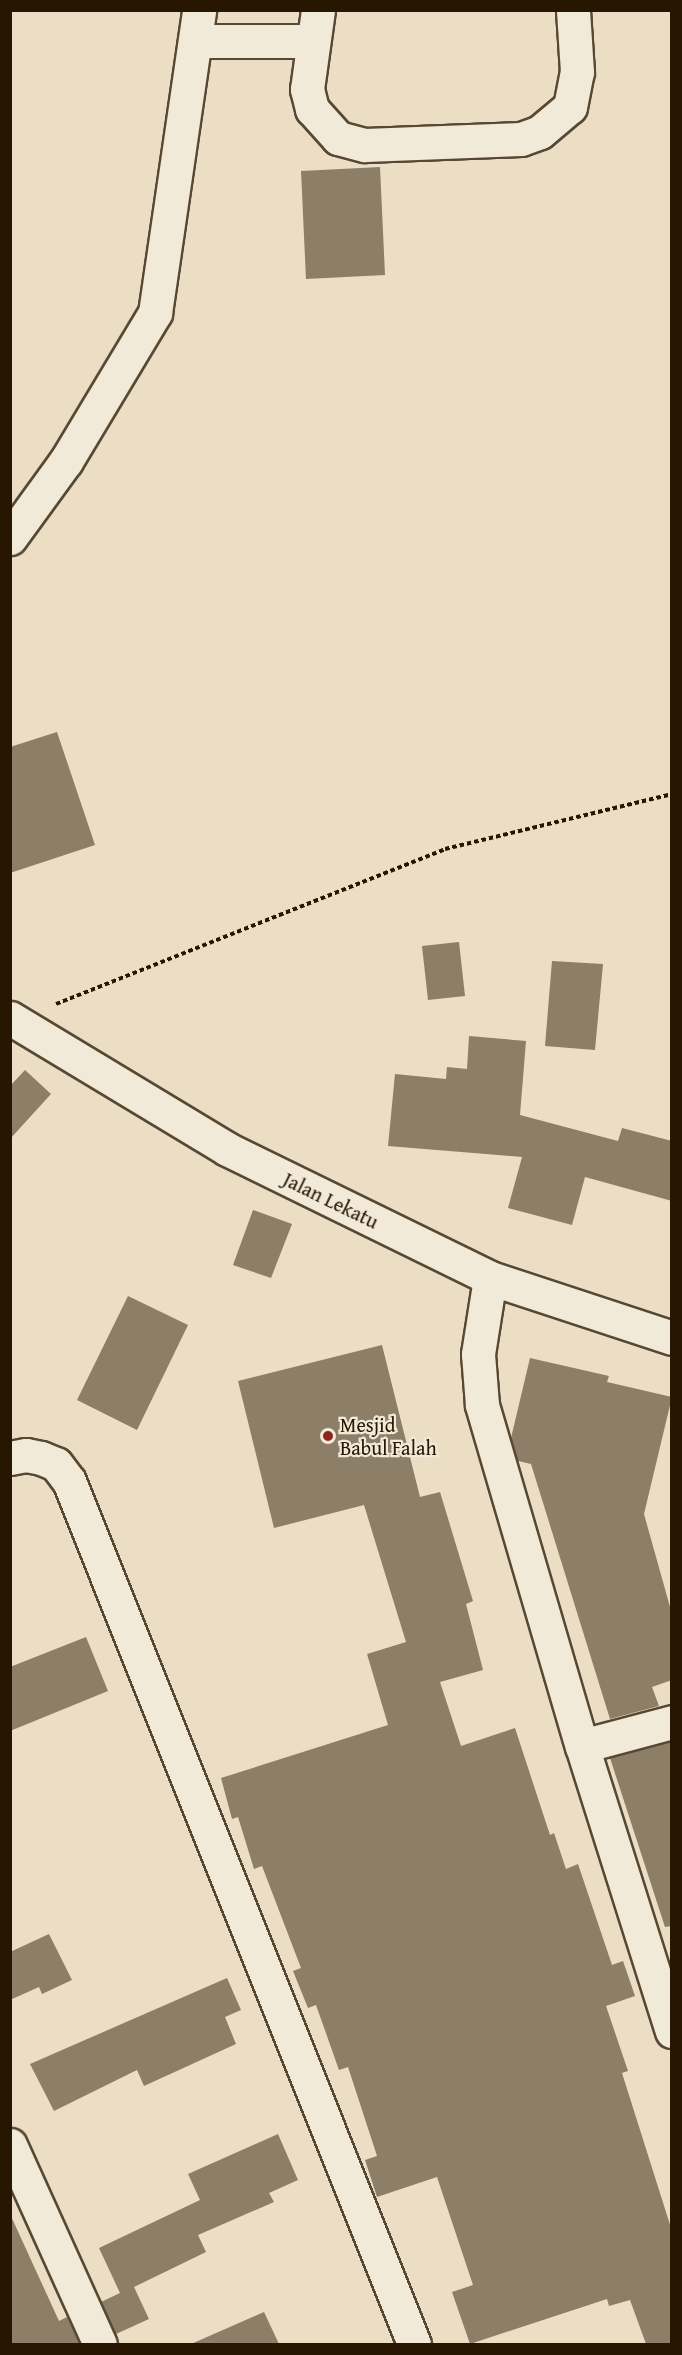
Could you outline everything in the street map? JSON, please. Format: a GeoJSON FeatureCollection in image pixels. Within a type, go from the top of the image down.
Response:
{"type":"FeatureCollection","features":[{"type":"Feature","properties":{"kind":"street"},"geometry":{"type":"LineString","coordinates":[[10,538],[66,461],[155,313],[197,26],[315,26],[307,89],[312,109],[338,138],[364,145],[521,139],[548,127],[570,107],[578,72],[573,10]]}},
{"type":"Feature","properties":{"kind":"street","name":"Jalan Lekatu"},"geometry":{"type":"LineString","coordinates":[[13,1019],[227,1149],[490,1278],[672,1338]]}},
{"type":"Feature","properties":{"kind":"street"},"geometry":{"type":"LineString","coordinates":[[490,1278],[478,1354],[482,1405],[582,1746],[672,2031]]}},
{"type":"Feature","properties":{"kind":"street"},"geometry":{"type":"LineString","coordinates":[[10,1458],[26,1455],[41,1458],[56,1464],[69,1481],[414,2344]]}},
{"type":"Feature","properties":{"kind":"street"},"geometry":{"type":"LineString","coordinates":[[582,1746],[672,1722]]}},
{"type":"Feature","properties":{"kind":"street"},"geometry":{"type":"LineString","coordinates":[[10,2145],[100,2344]]}},
{"type":"Feature","properties":{"kind":"path"},"geometry":{"type":"LineString","coordinates":[[13,1019],[444,849],[672,794]]}},
{"type":"Feature","properties":{"kind":"building"},"geometry":{"type":"Polygon","coordinates":[[[380,167],[385,275],[306,279],[301,171],[380,167]]]}},
{"type":"Feature","properties":{"kind":"building"},"geometry":{"type":"Polygon","coordinates":[[[57,732],[95,845],[10,873],[10,747],[57,732]]]}},
{"type":"Feature","properties":{"kind":"building"},"geometry":{"type":"Polygon","coordinates":[[[459,942],[465,996],[428,1000],[422,946],[459,942]]]}},
{"type":"Feature","properties":{"kind":"building"},"geometry":{"type":"Polygon","coordinates":[[[552,961],[603,964],[595,1050],[545,1046],[552,961]]]}},
{"type":"Feature","properties":{"kind":"building"},"geometry":{"type":"Polygon","coordinates":[[[469,1036],[526,1041],[520,1115],[618,1141],[622,1128],[672,1141],[672,1201],[585,1177],[572,1225],[508,1208],[522,1157],[388,1146],[395,1074],[446,1079],[447,1067],[467,1069],[469,1036]]]}},
{"type":"Feature","properties":{"kind":"building"},"geometry":{"type":"Polygon","coordinates":[[[25,1070],[51,1094],[10,1139],[10,1086],[25,1070]]]}},
{"type":"Feature","properties":{"kind":"building"},"geometry":{"type":"Polygon","coordinates":[[[253,1210],[292,1224],[271,1278],[233,1265],[253,1210]]]}},
{"type":"Feature","properties":{"kind":"building"},"geometry":{"type":"Polygon","coordinates":[[[128,1296],[188,1325],[137,1430],[77,1400],[128,1296]]]}},
{"type":"Feature","properties":{"kind":"building"},"geometry":{"type":"Polygon","coordinates":[[[382,1345],[420,1497],[440,1492],[473,1601],[466,1604],[483,1670],[440,1682],[461,1746],[515,1728],[550,1835],[554,1833],[566,1869],[578,1864],[612,1965],[623,1961],[635,1996],[606,2006],[628,2071],[622,2073],[672,2231],[672,2344],[646,2344],[630,2300],[609,2306],[607,2299],[470,2344],[452,2292],[473,2285],[437,2177],[377,2197],[365,2160],[377,2156],[348,2067],[339,2070],[316,2005],[308,2008],[293,1971],[301,1968],[262,1866],[254,1869],[238,1817],[232,1819],[221,1778],[388,1725],[367,1654],[406,1642],[364,1505],[274,1528],[238,1381],[382,1345]]]}},
{"type":"Feature","properties":{"kind":"building"},"geometry":{"type":"Polygon","coordinates":[[[530,1358],[609,1376],[607,1382],[672,1397],[644,1514],[672,1614],[672,1680],[652,1687],[659,1706],[610,1719],[531,1464],[518,1461],[511,1438],[530,1358]]]}},
{"type":"Feature","properties":{"kind":"building"},"geometry":{"type":"Polygon","coordinates":[[[86,1637],[108,1691],[10,1731],[10,1667],[86,1637]]]}},
{"type":"Feature","properties":{"kind":"building"},"geometry":{"type":"Polygon","coordinates":[[[672,1742],[672,1926],[665,1927],[610,1758],[672,1742]]]}},
{"type":"Feature","properties":{"kind":"building"},"geometry":{"type":"Polygon","coordinates":[[[49,1934],[72,1980],[42,1994],[39,1987],[10,2000],[10,1952],[49,1934]]]}},
{"type":"Feature","properties":{"kind":"building"},"geometry":{"type":"Polygon","coordinates":[[[227,1978],[241,2010],[225,2017],[236,2044],[144,2086],[137,2070],[54,2111],[30,2064],[227,1978]]]}},
{"type":"Feature","properties":{"kind":"building"},"geometry":{"type":"Polygon","coordinates":[[[278,2134],[298,2180],[269,2193],[274,2202],[198,2235],[206,2252],[134,2287],[149,2319],[116,2334],[101,2302],[120,2293],[99,2248],[200,2200],[188,2174],[278,2134]]]}},
{"type":"Feature","properties":{"kind":"building"},"geometry":{"type":"Polygon","coordinates":[[[10,2214],[59,2321],[67,2317],[80,2344],[10,2344],[10,2214]]]}},
{"type":"Feature","properties":{"kind":"building"},"geometry":{"type":"Polygon","coordinates":[[[264,2312],[279,2344],[191,2344],[264,2312]]]}},
{"type":"Feature","properties":{"kind":"place","name":"Mesjid Babul Falah"},"geometry":{"type":"Point","coordinates":[328,1436]}}]}
